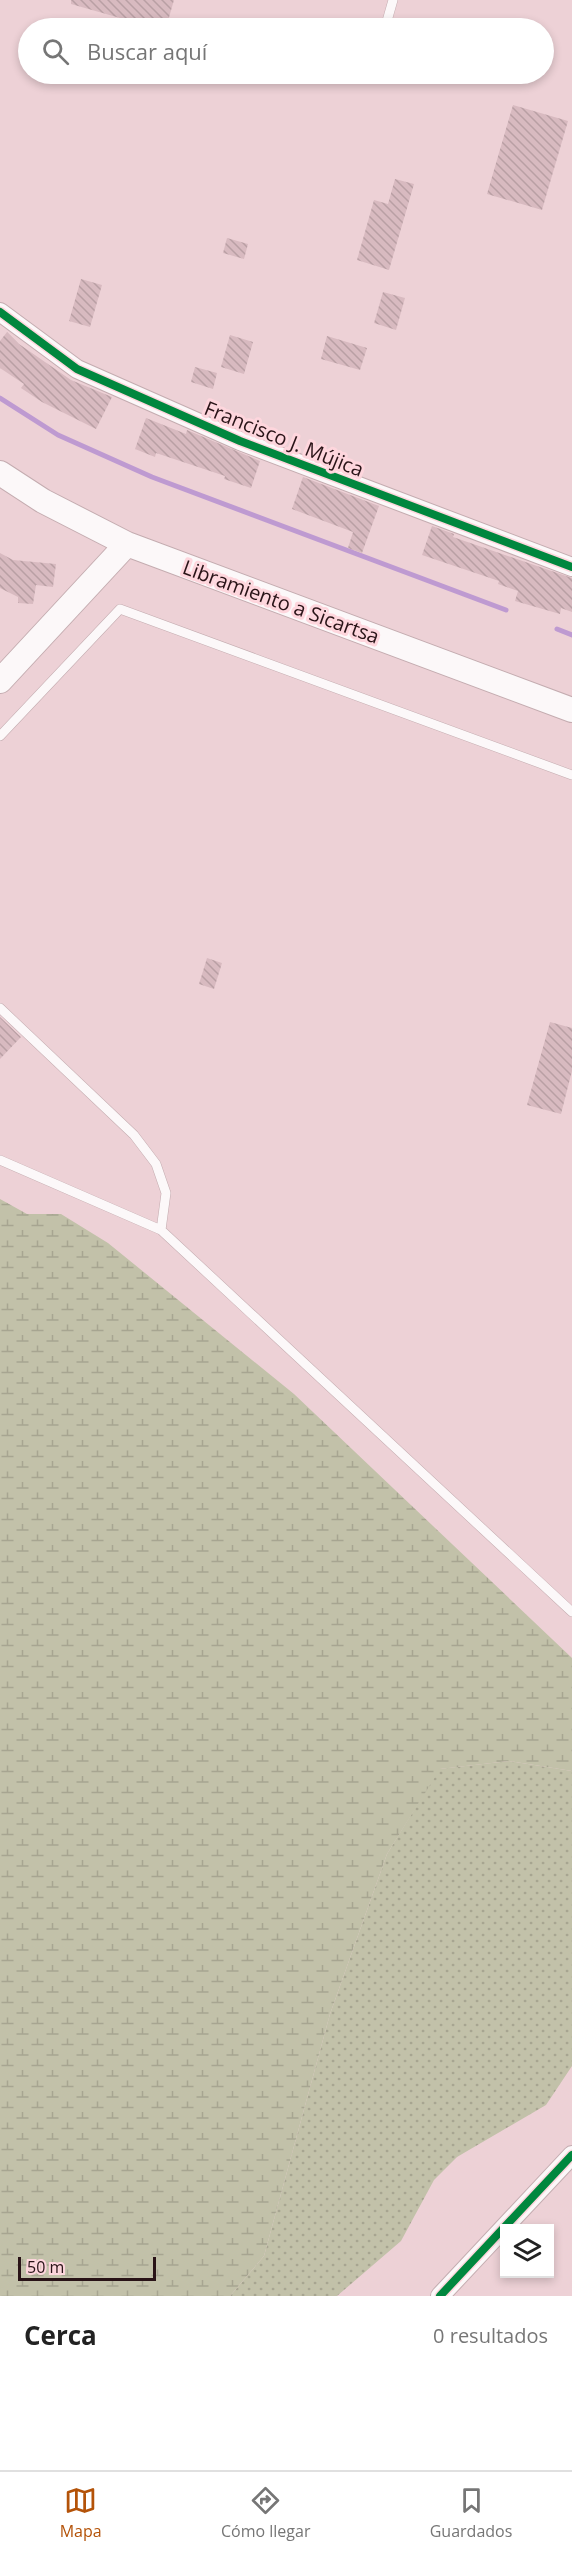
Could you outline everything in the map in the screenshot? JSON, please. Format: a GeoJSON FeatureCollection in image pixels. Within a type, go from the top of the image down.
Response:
{"type":"FeatureCollection","features":[{"type":"Feature","properties":{"kind":"main road","name":"Libramiento a Sicartsa"},"geometry":{"type":"LineString","coordinates":[[0,473],[43,501],[127,544],[572,710]]}},
{"type":"Feature","properties":{"kind":"main road"},"geometry":{"type":"LineString","coordinates":[[0,681],[127,544]]}},
{"type":"Feature","properties":{"kind":"street","name":"Francisco J. Mújica"},"geometry":{"type":"LineString","coordinates":[[0,312],[77,369],[88,374],[240,441],[572,567]]}},
{"type":"Feature","properties":{"kind":"street"},"geometry":{"type":"LineString","coordinates":[[440,2296],[572,2155]]}},
{"type":"Feature","properties":{"kind":"lane"},"geometry":{"type":"LineString","coordinates":[[388,18],[393,0]]}},
{"type":"Feature","properties":{"kind":"lane"},"geometry":{"type":"LineString","coordinates":[[0,736],[120,609],[572,775]]}},
{"type":"Feature","properties":{"kind":"lane"},"geometry":{"type":"LineString","coordinates":[[0,1008],[134,1135],[156,1164],[166,1193],[161,1230]]}},
{"type":"Feature","properties":{"kind":"lane"},"geometry":{"type":"LineString","coordinates":[[0,1160],[161,1230],[572,1612]]}},
{"type":"Feature","properties":{"kind":"green space"},"geometry":{"type":"Polygon","coordinates":[[[0,1199],[27,1214],[61,1214],[108,1243],[294,1394],[572,1658],[572,1771],[509,1761],[440,1769],[387,1854],[330,2014],[264,2256],[230,2296],[0,2296],[0,1199]]]}},
{"type":"Feature","properties":{"kind":"green space"},"geometry":{"type":"Polygon","coordinates":[[[509,1761],[572,1771],[572,2066],[546,2105],[457,2157],[434,2180],[401,2241],[337,2296],[230,2296],[264,2256],[330,2014],[387,1854],[439,1769],[509,1761]]]}},
{"type":"Feature","properties":{"kind":"building"},"geometry":{"type":"Polygon","coordinates":[[[71,0],[174,0],[169,18],[120,18],[71,4],[71,0]]]}},
{"type":"Feature","properties":{"kind":"building"},"geometry":{"type":"Polygon","coordinates":[[[513,105],[568,121],[542,210],[487,194],[513,105]]]}},
{"type":"Feature","properties":{"kind":"building"},"geometry":{"type":"Polygon","coordinates":[[[395,179],[414,184],[389,270],[357,260],[374,200],[388,204],[395,179]]]}},
{"type":"Feature","properties":{"kind":"building"},"geometry":{"type":"Polygon","coordinates":[[[227,238],[248,244],[244,259],[223,253],[227,238]]]}},
{"type":"Feature","properties":{"kind":"building"},"geometry":{"type":"Polygon","coordinates":[[[81,279],[102,285],[90,327],[69,321],[81,279]]]}},
{"type":"Feature","properties":{"kind":"building"},"geometry":{"type":"Polygon","coordinates":[[[383,292],[405,298],[396,330],[374,323],[383,292]]]}},
{"type":"Feature","properties":{"kind":"building"},"geometry":{"type":"Polygon","coordinates":[[[7,332],[19,344],[71,380],[112,397],[96,429],[42,402],[21,388],[24,384],[0,368],[0,341],[7,332]]]}},
{"type":"Feature","properties":{"kind":"building"},"geometry":{"type":"Polygon","coordinates":[[[230,335],[253,342],[244,374],[221,367],[230,335]]]}},
{"type":"Feature","properties":{"kind":"building"},"geometry":{"type":"Polygon","coordinates":[[[327,336],[367,348],[360,370],[321,359],[327,336]]]}},
{"type":"Feature","properties":{"kind":"building"},"geometry":{"type":"Polygon","coordinates":[[[195,367],[217,373],[213,389],[191,382],[195,367]]]}},
{"type":"Feature","properties":{"kind":"building"},"geometry":{"type":"Polygon","coordinates":[[[146,418],[186,434],[187,430],[260,461],[251,488],[224,479],[225,476],[156,453],[155,457],[135,449],[146,418]]]}},
{"type":"Feature","properties":{"kind":"building"},"geometry":{"type":"Polygon","coordinates":[[[303,477],[379,506],[362,553],[348,548],[353,532],[292,509],[303,477]]]}},
{"type":"Feature","properties":{"kind":"building"},"geometry":{"type":"Polygon","coordinates":[[[432,526],[454,534],[453,537],[572,578],[572,612],[561,608],[560,614],[515,601],[518,591],[498,584],[499,581],[422,555],[432,526]]]}},
{"type":"Feature","properties":{"kind":"building"},"geometry":{"type":"Polygon","coordinates":[[[0,553],[13,560],[56,564],[53,587],[36,585],[33,604],[18,603],[18,597],[0,588],[0,553]]]}},
{"type":"Feature","properties":{"kind":"building"},"geometry":{"type":"Polygon","coordinates":[[[207,958],[222,963],[214,989],[199,984],[207,958]]]}},
{"type":"Feature","properties":{"kind":"building"},"geometry":{"type":"Polygon","coordinates":[[[0,1017],[21,1037],[0,1059],[0,1017]]]}},
{"type":"Feature","properties":{"kind":"building"},"geometry":{"type":"Polygon","coordinates":[[[550,1022],[572,1028],[572,1071],[561,1114],[527,1105],[550,1022]]]}},
{"type":"Feature","properties":{"kind":"waterway"},"geometry":{"type":"LineString","coordinates":[[0,398],[58,435],[152,477],[506,610]]}},
{"type":"Feature","properties":{"kind":"waterway"},"geometry":{"type":"LineString","coordinates":[[557,629],[572,635]]}},
{"type":"Feature","properties":{"kind":"cycle path"},"geometry":{"type":"LineString","coordinates":[[0,312],[77,369],[240,441],[572,567]]}},
{"type":"Feature","properties":{"kind":"cycle path"},"geometry":{"type":"LineString","coordinates":[[440,2296],[572,2155]]}}]}
